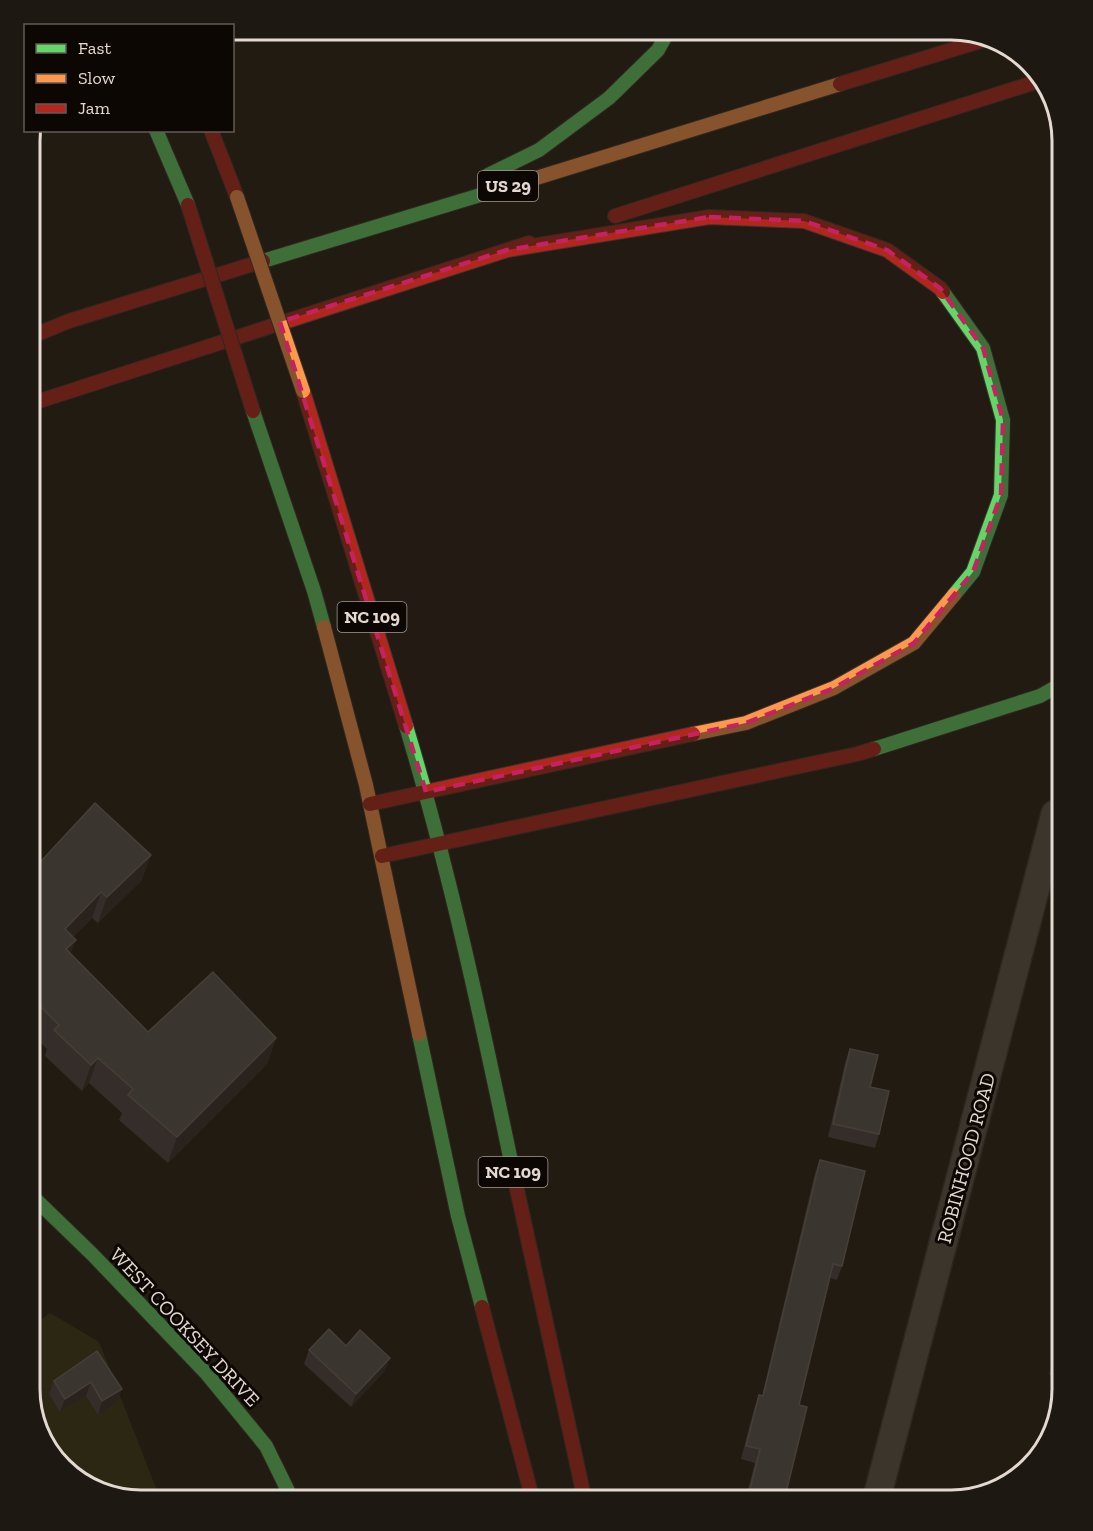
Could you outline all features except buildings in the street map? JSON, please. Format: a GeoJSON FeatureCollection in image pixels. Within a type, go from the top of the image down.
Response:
{"type":"FeatureCollection","features":[{"type":"Feature","properties":{"kind":"main road"},"geometry":{"type":"LineString","coordinates":[[398,220],[539,150],[609,98],[658,50],[663,41]]}},
{"type":"Feature","properties":{"kind":"main road","name":"US 29"},"geometry":{"type":"LineString","coordinates":[[41,333],[81,318],[973,43]]}},
{"type":"Feature","properties":{"kind":"main road"},"geometry":{"type":"LineString","coordinates":[[41,401],[1034,83]]}},
{"type":"Feature","properties":{"kind":"main road","name":"NC 109"},"geometry":{"type":"LineString","coordinates":[[157,132],[188,205],[253,411],[314,591],[366,785],[458,1216],[530,1490]]}},
{"type":"Feature","properties":{"kind":"main road","name":"NC 109"},"geometry":{"type":"LineString","coordinates":[[212,132],[237,197],[303,391],[426,792],[490,1064],[583,1490]]}},
{"type":"Feature","properties":{"kind":"main road"},"geometry":{"type":"LineString","coordinates":[[370,804],[746,723],[834,688],[914,643],[973,572],[1001,495],[1003,420],[983,348],[940,288],[887,250],[804,221],[709,217],[507,250]]}},
{"type":"Feature","properties":{"kind":"main road"},"geometry":{"type":"LineString","coordinates":[[382,856],[857,754],[1040,696],[1052,689]]}},
{"type":"Feature","properties":{"kind":"main road","name":"WEST COOKSEY DRIVE"},"geometry":{"type":"LineString","coordinates":[[40,1204],[93,1255],[207,1374],[266,1446],[288,1490]]}},
{"type":"Feature","properties":{"kind":"street","name":"ROBINHOOD ROAD"},"geometry":{"type":"LineString","coordinates":[[879,1490],[1052,826]]}},
{"type":"Feature","properties":{"kind":"highlighted area"},"geometry":{"type":"Polygon","coordinates":[[[709,217],[804,221],[887,250],[940,288],[983,348],[1003,420],[1001,495],[973,572],[914,643],[834,688],[746,723],[426,792],[280,322],[507,250],[709,217]]]}},
{"type":"Feature","properties":{"kind":"shaded area"},"geometry":{"type":"Polygon","coordinates":[[[50,1313],[99,1342],[157,1490],[122,1489],[97,1480],[75,1465],[54,1440],[41,1403],[40,1320],[50,1313]]]}},
{"type":"Feature","properties":{"kind":"traffic: fast"},"geometry":{"type":"LineString","coordinates":[[488,175],[539,150],[609,98],[658,50],[663,41]]}},
{"type":"Feature","properties":{"kind":"traffic: fast"},"geometry":{"type":"LineString","coordinates":[[157,132],[188,205]]}},
{"type":"Feature","properties":{"kind":"traffic: fast"},"geometry":{"type":"LineString","coordinates":[[263,261],[533,179]]}},
{"type":"Feature","properties":{"kind":"traffic: fast"},"geometry":{"type":"LineString","coordinates":[[943,292],[983,348],[1003,420],[1001,495],[973,572],[954,595]]}},
{"type":"Feature","properties":{"kind":"traffic: fast"},"geometry":{"type":"LineString","coordinates":[[253,411],[324,627]]}},
{"type":"Feature","properties":{"kind":"traffic: fast"},"geometry":{"type":"LineString","coordinates":[[874,749],[1040,696],[1052,689]]}},
{"type":"Feature","properties":{"kind":"traffic: fast"},"geometry":{"type":"LineString","coordinates":[[406,726],[451,892],[513,1171]]}},
{"type":"Feature","properties":{"kind":"traffic: fast"},"geometry":{"type":"LineString","coordinates":[[419,1034],[458,1216],[482,1307]]}},
{"type":"Feature","properties":{"kind":"traffic: fast"},"geometry":{"type":"LineString","coordinates":[[40,1204],[93,1255],[207,1374],[266,1446],[288,1490]]}},
{"type":"Feature","properties":{"kind":"traffic: slow"},"geometry":{"type":"LineString","coordinates":[[533,179],[840,84]]}},
{"type":"Feature","properties":{"kind":"traffic: slow"},"geometry":{"type":"LineString","coordinates":[[237,197],[303,391]]}},
{"type":"Feature","properties":{"kind":"traffic: slow"},"geometry":{"type":"LineString","coordinates":[[693,734],[746,723],[834,688],[914,643],[954,595]]}},
{"type":"Feature","properties":{"kind":"traffic: slow"},"geometry":{"type":"LineString","coordinates":[[324,627],[366,785],[419,1034]]}},
{"type":"Feature","properties":{"kind":"traffic: jam"},"geometry":{"type":"LineString","coordinates":[[840,84],[973,43]]}},
{"type":"Feature","properties":{"kind":"traffic: jam"},"geometry":{"type":"LineString","coordinates":[[615,216],[1034,83]]}},
{"type":"Feature","properties":{"kind":"traffic: jam"},"geometry":{"type":"LineString","coordinates":[[212,132],[237,197]]}},
{"type":"Feature","properties":{"kind":"traffic: jam"},"geometry":{"type":"LineString","coordinates":[[188,205],[253,411]]}},
{"type":"Feature","properties":{"kind":"traffic: jam"},"geometry":{"type":"LineString","coordinates":[[507,250],[709,217],[804,221],[887,250],[943,292]]}},
{"type":"Feature","properties":{"kind":"traffic: jam"},"geometry":{"type":"LineString","coordinates":[[41,401],[529,243]]}},
{"type":"Feature","properties":{"kind":"traffic: jam"},"geometry":{"type":"LineString","coordinates":[[41,333],[69,321],[263,261]]}},
{"type":"Feature","properties":{"kind":"traffic: jam"},"geometry":{"type":"LineString","coordinates":[[303,391],[406,726]]}},
{"type":"Feature","properties":{"kind":"traffic: jam"},"geometry":{"type":"LineString","coordinates":[[370,804],[693,734]]}},
{"type":"Feature","properties":{"kind":"traffic: jam"},"geometry":{"type":"LineString","coordinates":[[382,856],[874,749]]}},
{"type":"Feature","properties":{"kind":"traffic: jam"},"geometry":{"type":"LineString","coordinates":[[513,1171],[583,1490]]}},
{"type":"Feature","properties":{"kind":"traffic: jam"},"geometry":{"type":"LineString","coordinates":[[482,1307],[530,1490]]}}]}
